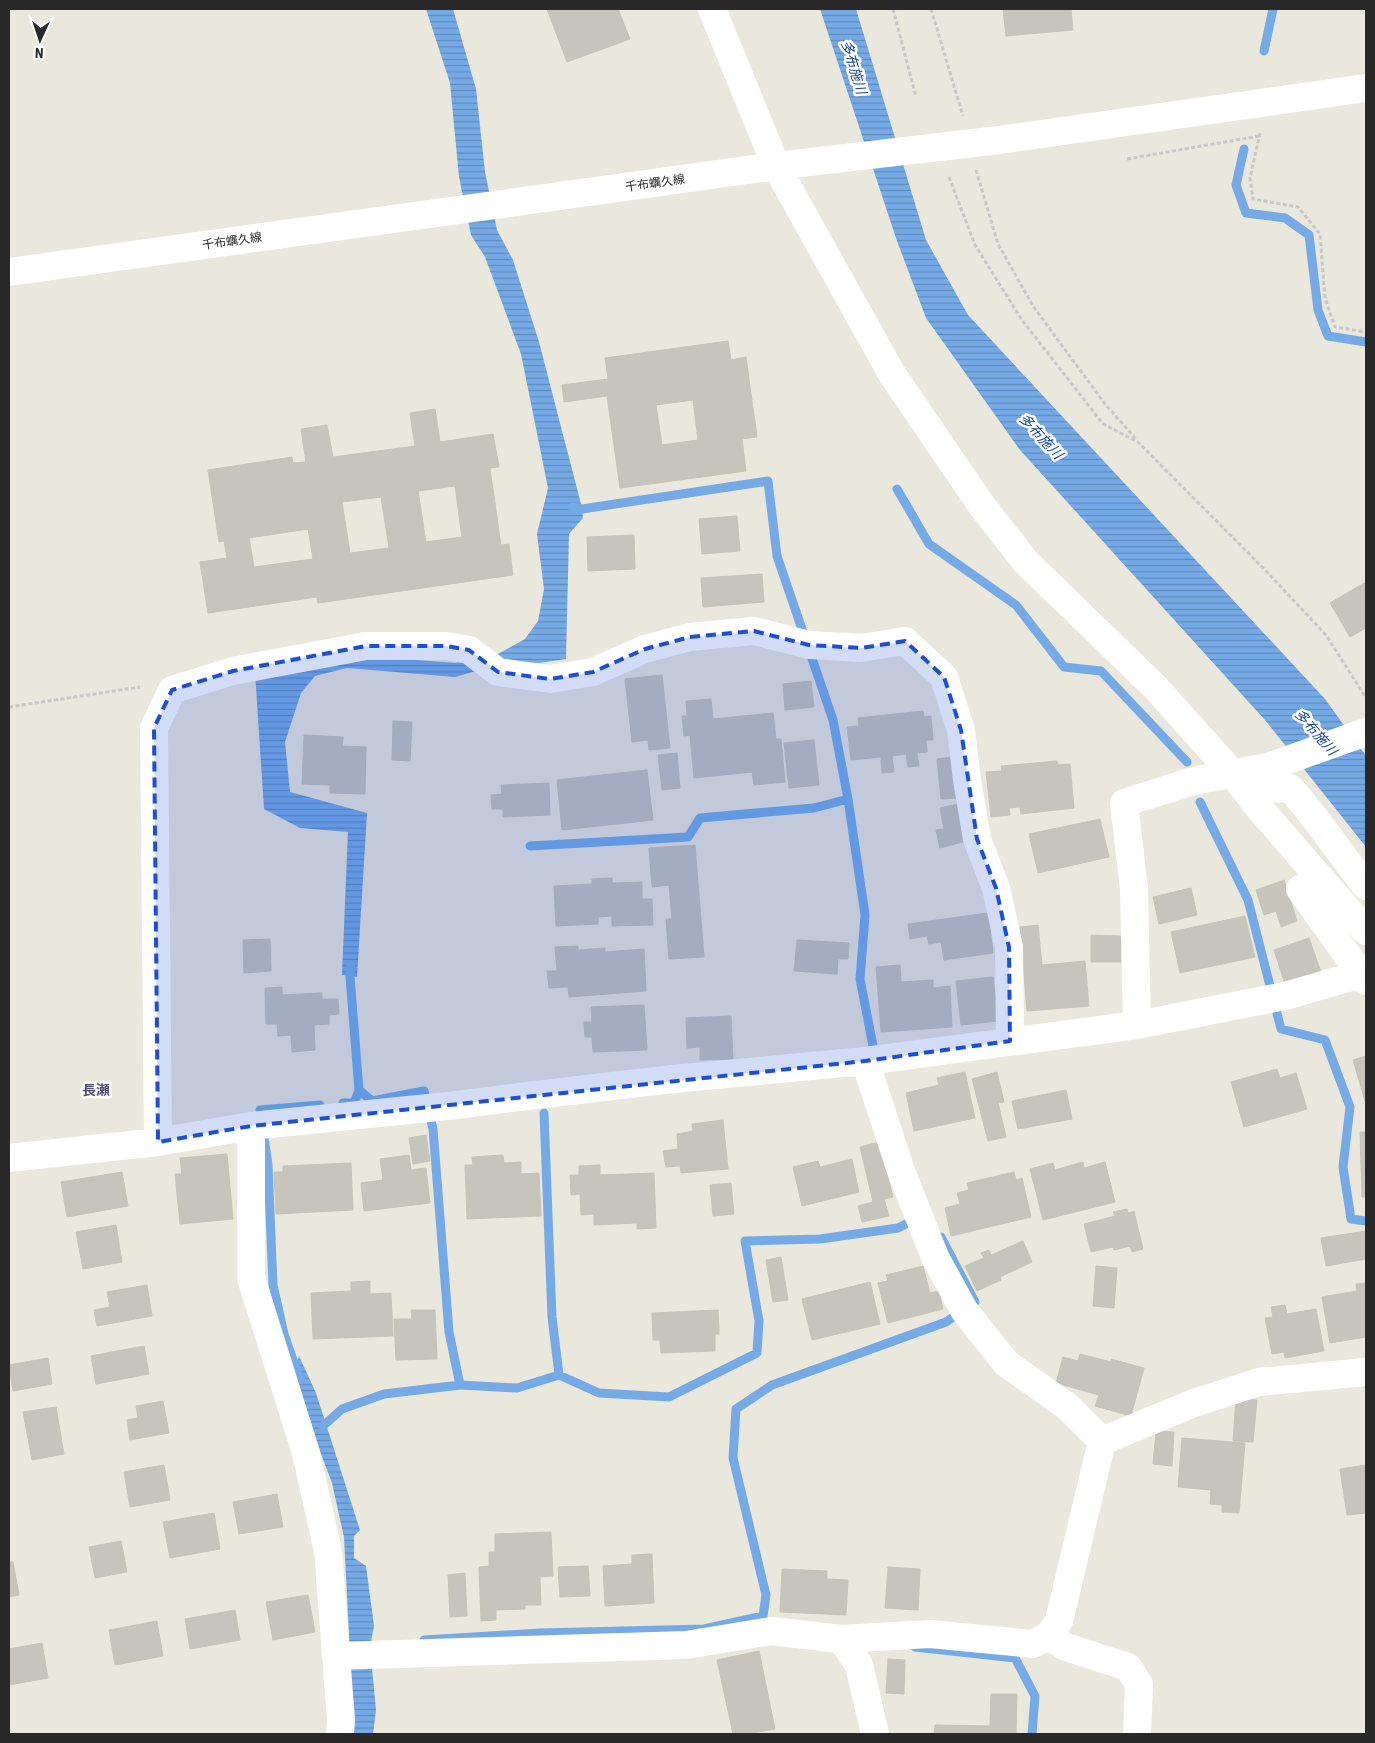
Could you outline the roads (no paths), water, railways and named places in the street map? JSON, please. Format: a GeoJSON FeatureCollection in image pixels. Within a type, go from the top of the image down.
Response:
{"type":"FeatureCollection","features":[{"type":"Feature","properties":{"kind":"street"},"geometry":{"type":"LineString","coordinates":[[712,9],[776,166],[892,374],[982,506],[1026,562],[1156,688],[1232,773],[1366,931]]}},
{"type":"Feature","properties":{"kind":"street","name":"千布蠣久線"},"geometry":{"type":"LineString","coordinates":[[9,272],[776,166],[958,144],[1366,88]]}},
{"type":"Feature","properties":{"kind":"street"},"geometry":{"type":"LineString","coordinates":[[158,1142],[154,728],[172,690],[233,671],[366,646],[446,646],[470,650],[498,672],[550,679],[592,672],[645,649],[690,637],[754,632],[810,646],[861,648],[905,641],[944,677],[961,730],[977,839],[996,888],[1009,947],[1010,1041]]}},
{"type":"Feature","properties":{"kind":"street"},"geometry":{"type":"LineString","coordinates":[[1137,1025],[1134,889],[1124,803],[1193,781],[1268,767],[1366,732]]}},
{"type":"Feature","properties":{"kind":"street"},"geometry":{"type":"LineString","coordinates":[[1251,797],[1267,789],[1290,788],[1306,806],[1346,862],[1366,886]]}},
{"type":"Feature","properties":{"kind":"street"},"geometry":{"type":"LineString","coordinates":[[9,1158],[158,1142],[262,1125],[448,1106],[673,1079],[875,1060],[1137,1025],[1274,998],[1363,977],[1300,889],[1320,878]]}},
{"type":"Feature","properties":{"kind":"street"},"geometry":{"type":"LineString","coordinates":[[875,1060],[901,1170],[935,1257],[965,1309],[1006,1363],[1068,1407],[1102,1441]]}},
{"type":"Feature","properties":{"kind":"street"},"geometry":{"type":"LineString","coordinates":[[262,1125],[251,1278],[306,1453],[328,1551],[340,1734]]}},
{"type":"Feature","properties":{"kind":"street"},"geometry":{"type":"LineString","coordinates":[[1102,1441],[1194,1403],[1259,1382],[1366,1372]]}},
{"type":"Feature","properties":{"kind":"street"},"geometry":{"type":"LineString","coordinates":[[336,1656],[686,1645],[770,1631],[841,1639],[930,1634],[1033,1644],[1048,1636],[1059,1621],[1102,1441]]}},
{"type":"Feature","properties":{"kind":"street"},"geometry":{"type":"LineString","coordinates":[[1048,1636],[1066,1647],[1128,1666],[1139,1684],[1138,1734]]}},
{"type":"Feature","properties":{"kind":"street"},"geometry":{"type":"LineString","coordinates":[[841,1639],[859,1665],[875,1734]]}},
{"type":"Feature","properties":{"kind":"water"},"geometry":{"type":"Polygon","coordinates":[[[426,9],[453,9],[476,89],[485,172],[497,230],[513,260],[539,342],[583,518],[569,534],[566,659],[526,665],[514,660],[455,677],[347,668],[315,676],[301,693],[285,742],[290,792],[367,813],[357,977],[342,975],[348,832],[300,828],[264,809],[255,672],[348,655],[456,663],[498,654],[525,639],[538,621],[544,589],[537,534],[548,488],[521,354],[485,257],[471,235],[459,177],[450,83],[426,9]]]}},
{"type":"Feature","properties":{"kind":"water","name":"多布施川"},"geometry":{"type":"Polygon","coordinates":[[[820,9],[856,9],[926,240],[968,315],[1325,699],[1366,756],[1366,847],[1265,720],[1020,450],[926,318],[897,241],[820,9]]]}},
{"type":"Feature","properties":{"kind":"water"},"geometry":{"type":"Polygon","coordinates":[[[299,1356],[316,1393],[360,1530],[354,1536],[354,1558],[366,1566],[374,1626],[370,1647],[376,1710],[373,1734],[352,1734],[344,1537],[332,1483],[293,1380],[299,1356]]]}},
{"type":"Feature","properties":{"kind":"waterway"},"geometry":{"type":"LineString","coordinates":[[1264,51],[1273,9]]}},
{"type":"Feature","properties":{"kind":"waterway"},"geometry":{"type":"LineString","coordinates":[[1244,149],[1236,185],[1246,213],[1285,218],[1309,235],[1318,310],[1328,336],[1366,342]]}},
{"type":"Feature","properties":{"kind":"waterway"},"geometry":{"type":"LineString","coordinates":[[572,507],[582,509],[768,481],[777,556],[833,720],[848,799],[865,915],[860,979],[875,1056]]}},
{"type":"Feature","properties":{"kind":"waterway"},"geometry":{"type":"LineString","coordinates":[[897,489],[929,544],[1016,605],[1064,667],[1101,671],[1187,762]]}},
{"type":"Feature","properties":{"kind":"waterway"},"geometry":{"type":"LineString","coordinates":[[530,846],[688,837],[700,818],[814,808],[848,799]]}},
{"type":"Feature","properties":{"kind":"waterway"},"geometry":{"type":"LineString","coordinates":[[1200,802],[1248,900],[1281,1029],[1325,1040],[1350,1107],[1343,1167],[1351,1219],[1366,1221]]}},
{"type":"Feature","properties":{"kind":"waterway"},"geometry":{"type":"LineString","coordinates":[[343,1103],[354,1103],[359,1090],[350,977],[351,965]]}},
{"type":"Feature","properties":{"kind":"waterway"},"geometry":{"type":"LineString","coordinates":[[359,1090],[372,1101],[424,1091],[433,1129],[449,1332],[460,1385]]}},
{"type":"Feature","properties":{"kind":"waterway"},"geometry":{"type":"LineString","coordinates":[[300,1380],[284,1334],[273,1285],[268,1165],[260,1110],[320,1105]]}},
{"type":"Feature","properties":{"kind":"waterway"},"geometry":{"type":"LineString","coordinates":[[544,1113],[552,1317],[559,1375]]}},
{"type":"Feature","properties":{"kind":"waterway"},"geometry":{"type":"LineString","coordinates":[[323,1426],[342,1409],[384,1394],[460,1385],[517,1388],[559,1375],[599,1393],[669,1397],[757,1353],[759,1321],[745,1241],[820,1239],[898,1228],[916,1219]]}},
{"type":"Feature","properties":{"kind":"waterway"},"geometry":{"type":"LineString","coordinates":[[424,1640],[540,1633],[704,1629],[763,1616],[766,1595],[733,1458],[736,1409],[772,1385],[946,1322],[975,1302],[941,1237]]}},
{"type":"Feature","properties":{"kind":"waterway"},"geometry":{"type":"LineString","coordinates":[[915,1647],[1015,1658],[1035,1696],[1032,1734]]}},
{"type":"Feature","properties":{"kind":"district","name":"長瀬"},"geometry":{"type":"Point","coordinates":[96,1090]}}]}
